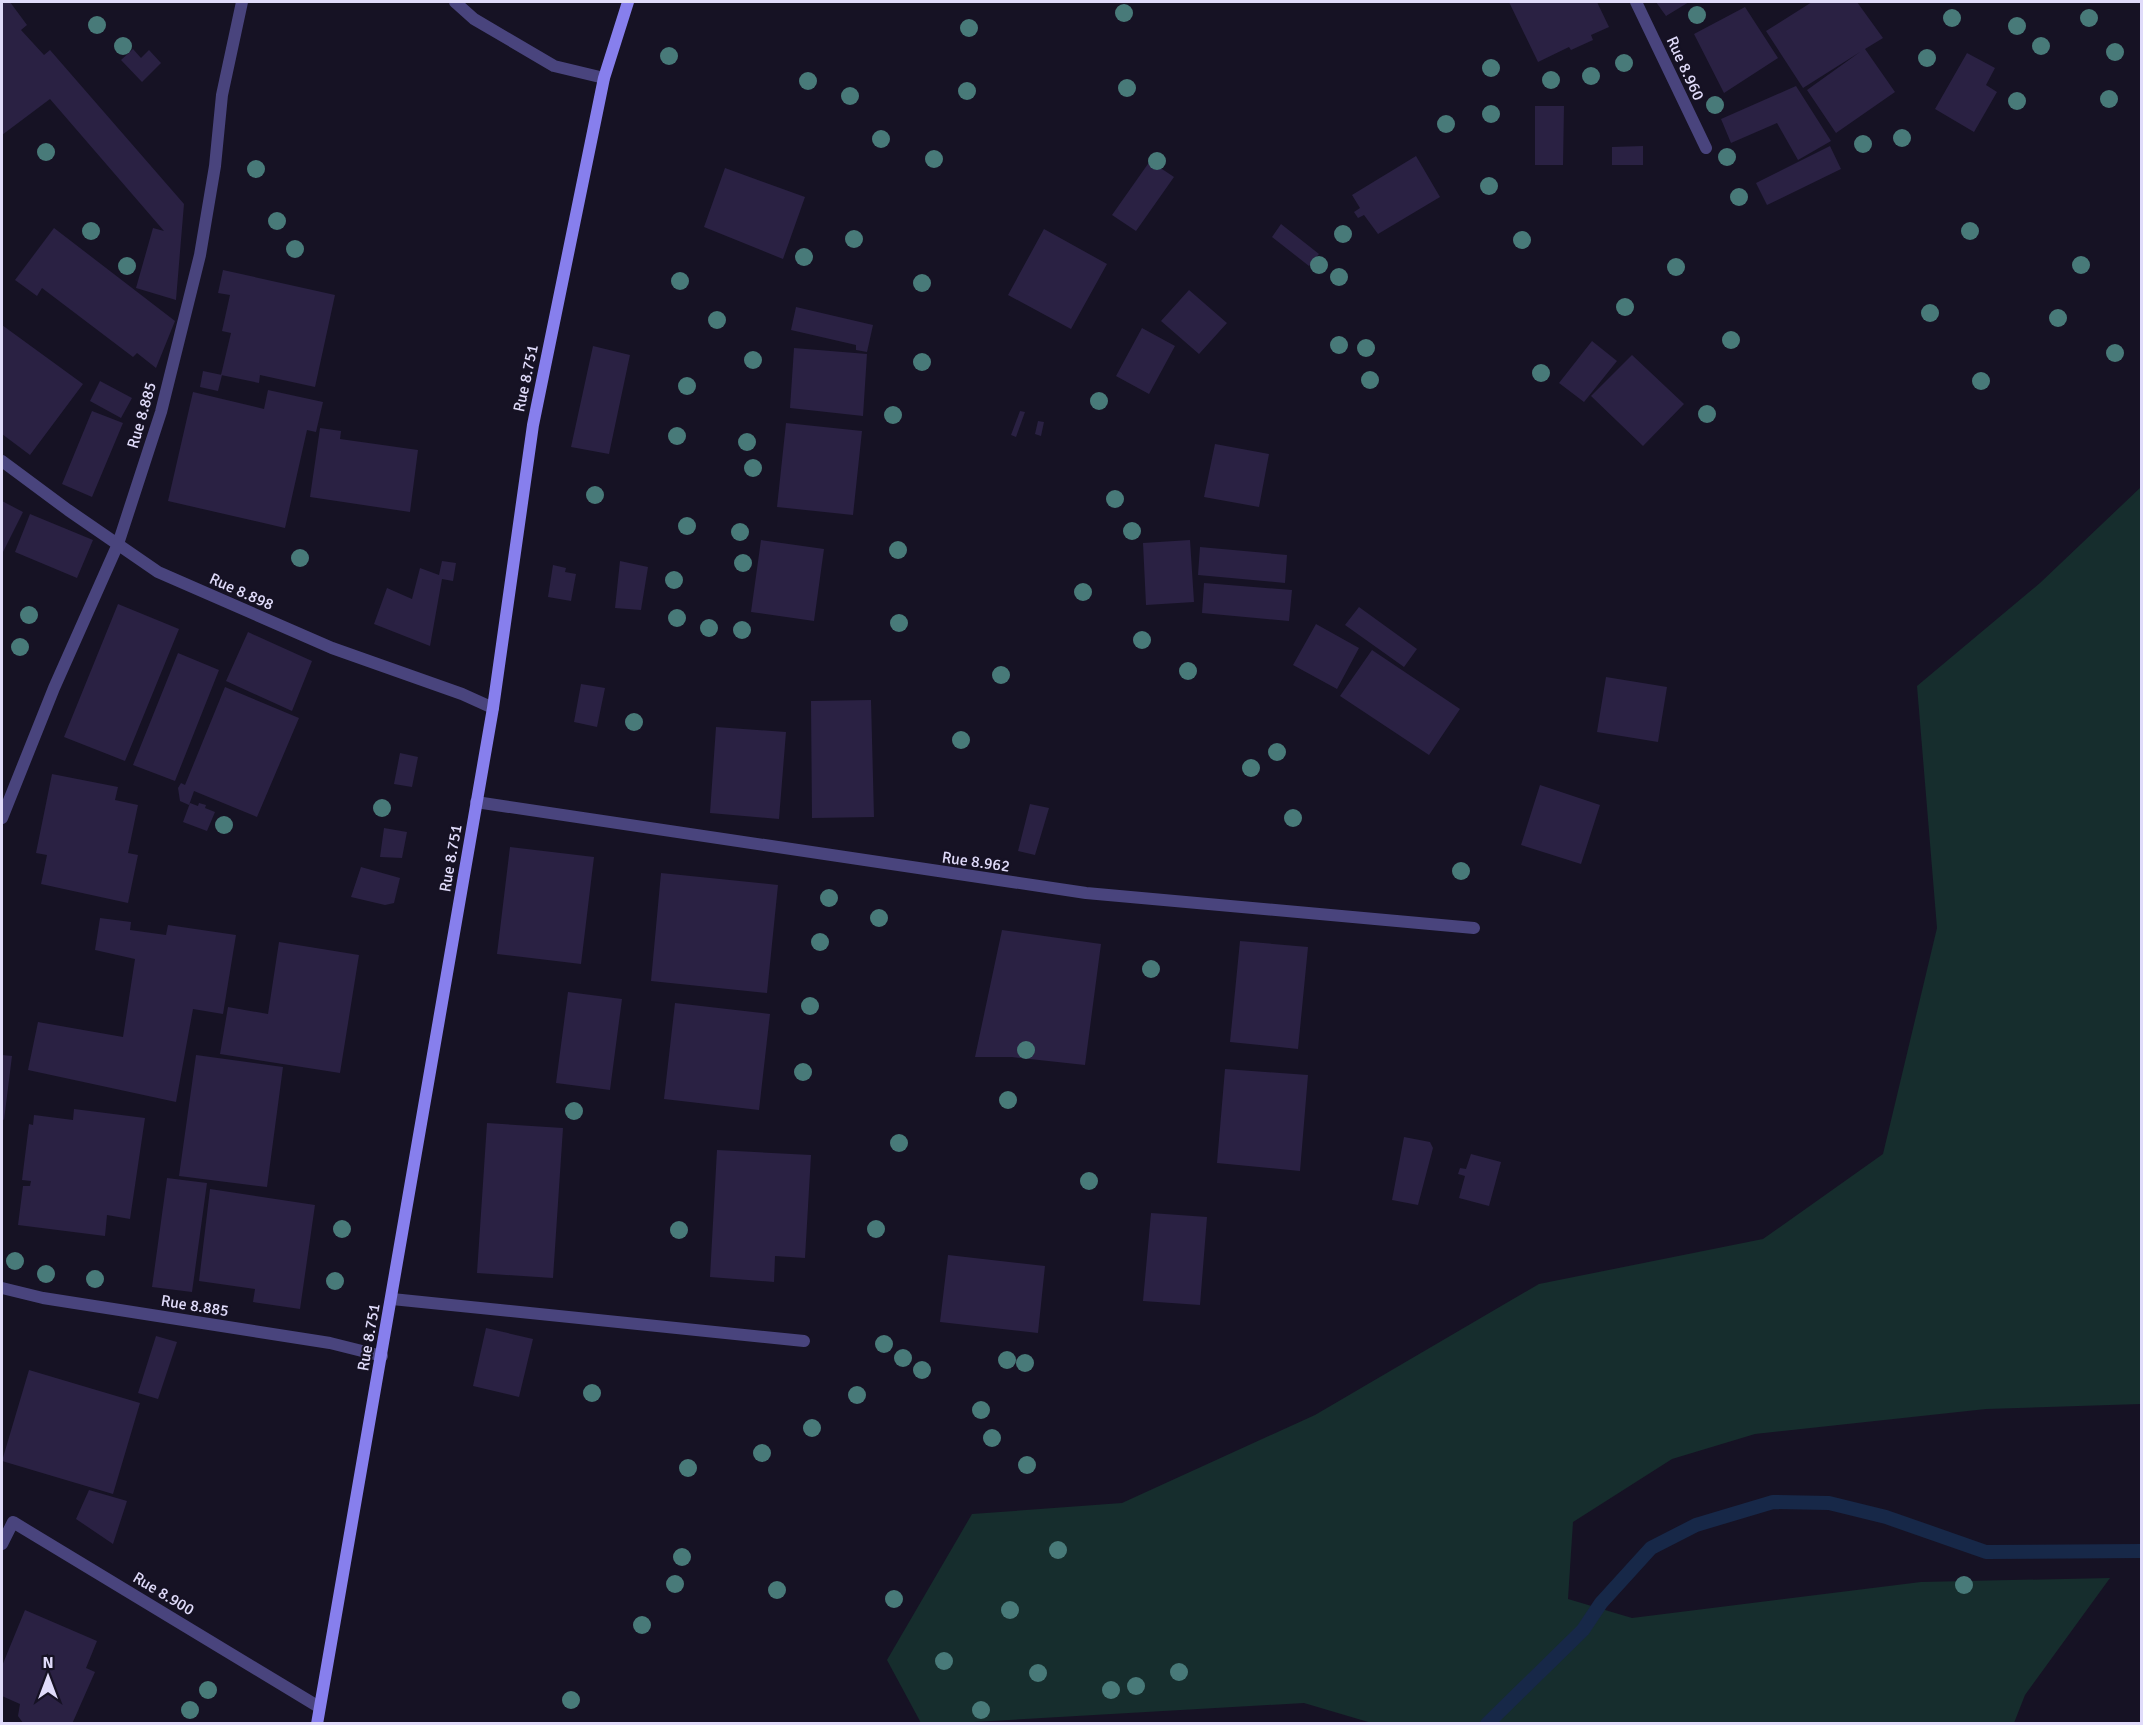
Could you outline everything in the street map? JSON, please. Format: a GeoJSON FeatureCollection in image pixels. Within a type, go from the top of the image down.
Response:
{"type":"FeatureCollection","features":[{"type":"Feature","properties":{"kind":"main road","name":"Rue 8.751"},"geometry":{"type":"LineString","coordinates":[[317,1724],[493,708],[533,425],[604,78],[628,2]]}},
{"type":"Feature","properties":{"kind":"street","name":"Rue 8.885"},"geometry":{"type":"LineString","coordinates":[[2,818],[54,688],[118,544],[161,412],[200,255],[215,166],[222,95],[242,2]]}},
{"type":"Feature","properties":{"kind":"street"},"geometry":{"type":"LineString","coordinates":[[455,2],[474,19],[554,66],[604,78]]}},
{"type":"Feature","properties":{"kind":"street","name":"Rue 8.960"},"geometry":{"type":"LineString","coordinates":[[1636,2],[1706,148]]}},
{"type":"Feature","properties":{"kind":"street","name":"Rue 8.898"},"geometry":{"type":"LineString","coordinates":[[2,460],[68,510],[158,572],[323,644],[462,694],[493,708]]}},
{"type":"Feature","properties":{"kind":"street","name":"Rue 8.962"},"geometry":{"type":"LineString","coordinates":[[477,802],[1086,893],[1473,928]]}},
{"type":"Feature","properties":{"kind":"street","name":"Rue 8.885"},"geometry":{"type":"LineString","coordinates":[[2,1288],[44,1298],[330,1343],[382,1356]]}},
{"type":"Feature","properties":{"kind":"street"},"geometry":{"type":"LineString","coordinates":[[392,1299],[804,1341]]}},
{"type":"Feature","properties":{"kind":"street","name":"Rue 8.900"},"geometry":{"type":"LineString","coordinates":[[2,1544],[7,1520],[319,1707]]}},
{"type":"Feature","properties":{"kind":"green space"},"geometry":{"type":"Polygon","coordinates":[[[2141,487],[2141,1404],[1986,1409],[1755,1434],[1672,1459],[1573,1522],[1568,1599],[1632,1618],[1921,1582],[2110,1578],[2025,1695],[2014,1723],[1375,1724],[1304,1703],[956,1723],[921,1723],[887,1660],[972,1514],[1122,1503],[1315,1415],[1539,1284],[1763,1239],[1883,1154],[1937,928],[1917,686],[2040,583],[2141,487]]]}},
{"type":"Feature","properties":{"kind":"building"},"geometry":{"type":"Polygon","coordinates":[[[10,2],[27,25],[21,30],[44,55],[50,50],[184,204],[176,300],[136,288],[153,228],[164,231],[50,99],[2,135],[2,4],[10,2]]]}},
{"type":"Feature","properties":{"kind":"building"},"geometry":{"type":"Polygon","coordinates":[[[1509,2],[1597,2],[1609,27],[1591,35],[1593,40],[1571,50],[1569,47],[1538,62],[1509,2]]]}},
{"type":"Feature","properties":{"kind":"building"},"geometry":{"type":"Polygon","coordinates":[[[1656,2],[1689,2],[1666,16],[1656,2]]]}},
{"type":"Feature","properties":{"kind":"building"},"geometry":{"type":"Polygon","coordinates":[[[1812,2],[1857,2],[1883,38],[1865,49],[1895,92],[1836,133],[1807,90],[1860,52],[1803,88],[1766,31],[1812,2]]]}},
{"type":"Feature","properties":{"kind":"building"},"geometry":{"type":"Polygon","coordinates":[[[1745,7],[1778,58],[1724,93],[1694,34],[1745,7]]]}},
{"type":"Feature","properties":{"kind":"building"},"geometry":{"type":"Polygon","coordinates":[[[133,49],[141,58],[149,50],[161,63],[142,82],[121,60],[133,49]]]}},
{"type":"Feature","properties":{"kind":"building"},"geometry":{"type":"Polygon","coordinates":[[[1967,53],[1995,68],[1986,85],[1997,92],[1974,132],[1935,109],[1967,53]]]}},
{"type":"Feature","properties":{"kind":"building"},"geometry":{"type":"Polygon","coordinates":[[[1796,86],[1831,141],[1798,160],[1777,123],[1731,143],[1721,119],[1796,86]]]}},
{"type":"Feature","properties":{"kind":"building"},"geometry":{"type":"Polygon","coordinates":[[[1535,106],[1564,106],[1563,165],[1535,165],[1535,106]]]}},
{"type":"Feature","properties":{"kind":"building"},"geometry":{"type":"Polygon","coordinates":[[[1643,146],[1643,165],[1612,165],[1612,147],[1643,146]]]}},
{"type":"Feature","properties":{"kind":"building"},"geometry":{"type":"Polygon","coordinates":[[[1830,146],[1841,169],[1767,205],[1756,183],[1830,146]]]}},
{"type":"Feature","properties":{"kind":"building"},"geometry":{"type":"Polygon","coordinates":[[[1416,156],[1440,197],[1378,234],[1364,215],[1358,218],[1354,212],[1360,208],[1352,195],[1416,156]]]}},
{"type":"Feature","properties":{"kind":"building"},"geometry":{"type":"Polygon","coordinates":[[[1150,161],[1174,177],[1136,231],[1112,215],[1150,161]]]}},
{"type":"Feature","properties":{"kind":"building"},"geometry":{"type":"Polygon","coordinates":[[[725,168],[805,197],[783,259],[704,227],[725,168]]]}},
{"type":"Feature","properties":{"kind":"building"},"geometry":{"type":"Polygon","coordinates":[[[1281,224],[1319,254],[1309,266],[1272,237],[1281,224]]]}},
{"type":"Feature","properties":{"kind":"building"},"geometry":{"type":"Polygon","coordinates":[[[54,228],[175,321],[156,368],[137,353],[133,357],[42,288],[37,296],[15,280],[54,228]]]}},
{"type":"Feature","properties":{"kind":"building"},"geometry":{"type":"Polygon","coordinates":[[[1044,229],[1107,264],[1071,329],[1008,295],[1044,229]]]}},
{"type":"Feature","properties":{"kind":"building"},"geometry":{"type":"Polygon","coordinates":[[[223,270],[335,295],[315,387],[260,375],[259,383],[221,375],[231,333],[222,331],[230,295],[218,293],[223,270]]]}},
{"type":"Feature","properties":{"kind":"building"},"geometry":{"type":"Polygon","coordinates":[[[1189,290],[1227,323],[1199,354],[1161,321],[1189,290]]]}},
{"type":"Feature","properties":{"kind":"building"},"geometry":{"type":"Polygon","coordinates":[[[796,307],[873,325],[867,352],[856,350],[856,345],[791,330],[796,307]]]}},
{"type":"Feature","properties":{"kind":"building"},"geometry":{"type":"Polygon","coordinates":[[[2,325],[83,384],[30,455],[2,434],[2,325]]]}},
{"type":"Feature","properties":{"kind":"building"},"geometry":{"type":"Polygon","coordinates":[[[1142,328],[1175,346],[1149,394],[1116,376],[1142,328]]]}},
{"type":"Feature","properties":{"kind":"building"},"geometry":{"type":"Polygon","coordinates":[[[1592,341],[1617,361],[1584,402],[1559,383],[1592,341]]]}},
{"type":"Feature","properties":{"kind":"building"},"geometry":{"type":"Polygon","coordinates":[[[593,346],[630,355],[609,454],[571,447],[593,346]]]}},
{"type":"Feature","properties":{"kind":"building"},"geometry":{"type":"Polygon","coordinates":[[[794,348],[867,354],[863,416],[790,408],[794,348]]]}},
{"type":"Feature","properties":{"kind":"building"},"geometry":{"type":"Polygon","coordinates":[[[1632,355],[1684,404],[1643,446],[1591,396],[1632,355]]]}},
{"type":"Feature","properties":{"kind":"building"},"geometry":{"type":"Polygon","coordinates":[[[203,371],[222,375],[218,391],[200,387],[203,371]]]}},
{"type":"Feature","properties":{"kind":"building"},"geometry":{"type":"Polygon","coordinates":[[[100,381],[132,398],[121,418],[90,401],[100,381]]]}},
{"type":"Feature","properties":{"kind":"building"},"geometry":{"type":"Polygon","coordinates":[[[268,390],[323,402],[316,432],[307,430],[285,528],[168,501],[193,392],[264,409],[268,390]]]}},
{"type":"Feature","properties":{"kind":"building"},"geometry":{"type":"Polygon","coordinates":[[[92,411],[123,423],[92,497],[62,484],[92,411]]]}},
{"type":"Feature","properties":{"kind":"building"},"geometry":{"type":"Polygon","coordinates":[[[1020,411],[1025,412],[1016,437],[1011,435],[1020,411]]]}},
{"type":"Feature","properties":{"kind":"building"},"geometry":{"type":"Polygon","coordinates":[[[1038,421],[1044,422],[1041,436],[1035,434],[1038,421]]]}},
{"type":"Feature","properties":{"kind":"building"},"geometry":{"type":"Polygon","coordinates":[[[786,423],[862,431],[853,515],[777,507],[786,423]]]}},
{"type":"Feature","properties":{"kind":"building"},"geometry":{"type":"Polygon","coordinates":[[[320,428],[341,431],[340,439],[418,450],[410,512],[310,497],[320,428]]]}},
{"type":"Feature","properties":{"kind":"building"},"geometry":{"type":"Polygon","coordinates":[[[1215,444],[1269,454],[1259,507],[1204,497],[1215,444]]]}},
{"type":"Feature","properties":{"kind":"building"},"geometry":{"type":"Polygon","coordinates":[[[2,501],[23,512],[2,554],[2,501]]]}},
{"type":"Feature","properties":{"kind":"building"},"geometry":{"type":"Polygon","coordinates":[[[30,514],[93,540],[77,578],[15,552],[30,514]]]}},
{"type":"Feature","properties":{"kind":"building"},"geometry":{"type":"Polygon","coordinates":[[[761,540],[824,549],[814,621],[751,612],[761,540]]]}},
{"type":"Feature","properties":{"kind":"building"},"geometry":{"type":"Polygon","coordinates":[[[1190,540],[1194,602],[1146,605],[1143,543],[1190,540]]]}},
{"type":"Feature","properties":{"kind":"building"},"geometry":{"type":"Polygon","coordinates":[[[1200,547],[1287,555],[1285,583],[1198,575],[1200,547]]]}},
{"type":"Feature","properties":{"kind":"building"},"geometry":{"type":"Polygon","coordinates":[[[442,561],[456,563],[453,581],[442,579],[430,646],[374,624],[387,588],[412,599],[420,568],[439,575],[442,561]]]}},
{"type":"Feature","properties":{"kind":"building"},"geometry":{"type":"Polygon","coordinates":[[[620,561],[648,567],[641,610],[615,608],[620,561]]]}},
{"type":"Feature","properties":{"kind":"building"},"geometry":{"type":"Polygon","coordinates":[[[553,565],[566,568],[565,572],[576,574],[571,601],[548,597],[553,565]]]}},
{"type":"Feature","properties":{"kind":"building"},"geometry":{"type":"Polygon","coordinates":[[[1204,583],[1292,590],[1289,621],[1202,613],[1204,583]]]}},
{"type":"Feature","properties":{"kind":"building"},"geometry":{"type":"Polygon","coordinates":[[[118,604],[179,629],[125,761],[64,737],[118,604]]]}},
{"type":"Feature","properties":{"kind":"building"},"geometry":{"type":"Polygon","coordinates":[[[1359,607],[1417,649],[1404,667],[1345,625],[1359,607]]]}},
{"type":"Feature","properties":{"kind":"building"},"geometry":{"type":"Polygon","coordinates":[[[1316,624],[1359,648],[1337,689],[1293,665],[1316,624]]]}},
{"type":"Feature","properties":{"kind":"building"},"geometry":{"type":"Polygon","coordinates":[[[248,632],[312,661],[292,711],[226,681],[248,632]]]}},
{"type":"Feature","properties":{"kind":"building"},"geometry":{"type":"Polygon","coordinates":[[[1372,650],[1460,709],[1429,755],[1340,696],[1372,650]]]}},
{"type":"Feature","properties":{"kind":"building"},"geometry":{"type":"Polygon","coordinates":[[[178,653],[219,670],[175,781],[133,765],[178,653]]]}},
{"type":"Feature","properties":{"kind":"building"},"geometry":{"type":"Polygon","coordinates":[[[1606,677],[1667,687],[1658,742],[1597,732],[1606,677]]]}},
{"type":"Feature","properties":{"kind":"building"},"geometry":{"type":"Polygon","coordinates":[[[581,684],[605,688],[597,727],[574,722],[581,684]]]}},
{"type":"Feature","properties":{"kind":"building"},"geometry":{"type":"Polygon","coordinates":[[[225,687],[299,718],[257,817],[194,791],[189,805],[180,801],[178,788],[181,783],[185,785],[225,687]]]}},
{"type":"Feature","properties":{"kind":"building"},"geometry":{"type":"Polygon","coordinates":[[[871,700],[874,817],[812,818],[811,701],[871,700]]]}},
{"type":"Feature","properties":{"kind":"building"},"geometry":{"type":"Polygon","coordinates":[[[716,727],[786,732],[779,819],[710,813],[716,727]]]}},
{"type":"Feature","properties":{"kind":"building"},"geometry":{"type":"Polygon","coordinates":[[[400,753],[418,757],[412,787],[394,784],[400,753]]]}},
{"type":"Feature","properties":{"kind":"building"},"geometry":{"type":"Polygon","coordinates":[[[52,774],[118,787],[115,800],[138,805],[128,853],[138,855],[128,903],[41,884],[47,855],[36,853],[52,774]]]}},
{"type":"Feature","properties":{"kind":"building"},"geometry":{"type":"Polygon","coordinates":[[[1540,785],[1600,805],[1581,864],[1521,845],[1540,785]]]}},
{"type":"Feature","properties":{"kind":"building"},"geometry":{"type":"Polygon","coordinates":[[[190,803],[198,806],[199,803],[206,805],[205,808],[215,812],[207,831],[183,822],[190,803]]]}},
{"type":"Feature","properties":{"kind":"building"},"geometry":{"type":"Polygon","coordinates":[[[1030,804],[1049,808],[1035,855],[1018,851],[1030,804]]]}},
{"type":"Feature","properties":{"kind":"building"},"geometry":{"type":"Polygon","coordinates":[[[384,828],[407,832],[402,858],[380,857],[384,828]]]}},
{"type":"Feature","properties":{"kind":"building"},"geometry":{"type":"Polygon","coordinates":[[[510,847],[594,857],[581,964],[497,954],[510,847]]]}},
{"type":"Feature","properties":{"kind":"building"},"geometry":{"type":"Polygon","coordinates":[[[361,867],[400,878],[394,903],[385,905],[351,897],[361,867]]]}},
{"type":"Feature","properties":{"kind":"building"},"geometry":{"type":"Polygon","coordinates":[[[661,873],[778,885],[767,993],[651,981],[661,873]]]}},
{"type":"Feature","properties":{"kind":"building"},"geometry":{"type":"Polygon","coordinates":[[[100,918],[131,922],[130,930],[166,935],[168,925],[236,935],[223,1014],[193,1009],[176,1102],[28,1070],[38,1022],[123,1037],[135,959],[95,950],[100,918]]]}},
{"type":"Feature","properties":{"kind":"building"},"geometry":{"type":"Polygon","coordinates":[[[1002,930],[1101,944],[1085,1065],[1012,1057],[975,1057],[1002,930]]]}},
{"type":"Feature","properties":{"kind":"building"},"geometry":{"type":"Polygon","coordinates":[[[1240,941],[1308,947],[1298,1049],[1230,1042],[1240,941]]]}},
{"type":"Feature","properties":{"kind":"building"},"geometry":{"type":"Polygon","coordinates":[[[279,942],[359,955],[340,1073],[220,1054],[228,1007],[268,1014],[279,942]]]}},
{"type":"Feature","properties":{"kind":"building"},"geometry":{"type":"Polygon","coordinates":[[[568,992],[622,999],[610,1090],[556,1083],[568,992]]]}},
{"type":"Feature","properties":{"kind":"building"},"geometry":{"type":"Polygon","coordinates":[[[675,1003],[770,1014],[759,1110],[664,1099],[675,1003]]]}},
{"type":"Feature","properties":{"kind":"building"},"geometry":{"type":"Polygon","coordinates":[[[2,1055],[12,1056],[4,1120],[2,1119],[2,1055]]]}},
{"type":"Feature","properties":{"kind":"building"},"geometry":{"type":"Polygon","coordinates":[[[196,1055],[283,1067],[267,1187],[179,1176],[196,1055]]]}},
{"type":"Feature","properties":{"kind":"building"},"geometry":{"type":"Polygon","coordinates":[[[1225,1069],[1308,1075],[1300,1171],[1217,1163],[1225,1069]]]}},
{"type":"Feature","properties":{"kind":"building"},"geometry":{"type":"Polygon","coordinates":[[[74,1109],[145,1118],[130,1219],[107,1215],[105,1236],[18,1225],[23,1186],[30,1186],[31,1181],[22,1180],[29,1124],[33,1125],[34,1115],[73,1120],[74,1109]]]}},
{"type":"Feature","properties":{"kind":"building"},"geometry":{"type":"Polygon","coordinates":[[[487,1123],[563,1128],[553,1278],[477,1273],[487,1123]]]}},
{"type":"Feature","properties":{"kind":"building"},"geometry":{"type":"Polygon","coordinates":[[[1404,1137],[1430,1142],[1433,1148],[1418,1205],[1392,1200],[1404,1137]]]}},
{"type":"Feature","properties":{"kind":"building"},"geometry":{"type":"Polygon","coordinates":[[[717,1150],[811,1155],[805,1258],[775,1256],[774,1282],[710,1277],[717,1150]]]}},
{"type":"Feature","properties":{"kind":"building"},"geometry":{"type":"Polygon","coordinates":[[[1471,1154],[1501,1162],[1489,1206],[1459,1198],[1465,1176],[1458,1174],[1460,1168],[1466,1169],[1471,1154]]]}},
{"type":"Feature","properties":{"kind":"building"},"geometry":{"type":"Polygon","coordinates":[[[167,1178],[207,1183],[192,1292],[152,1287],[167,1178]]]}},
{"type":"Feature","properties":{"kind":"building"},"geometry":{"type":"Polygon","coordinates":[[[210,1189],[315,1205],[300,1309],[253,1302],[255,1289],[199,1281],[210,1189]]]}},
{"type":"Feature","properties":{"kind":"building"},"geometry":{"type":"Polygon","coordinates":[[[1151,1213],[1207,1217],[1200,1305],[1143,1301],[1151,1213]]]}},
{"type":"Feature","properties":{"kind":"building"},"geometry":{"type":"Polygon","coordinates":[[[948,1255],[1045,1266],[1038,1333],[940,1322],[948,1255]]]}},
{"type":"Feature","properties":{"kind":"building"},"geometry":{"type":"Polygon","coordinates":[[[486,1328],[533,1339],[519,1397],[473,1386],[486,1328]]]}},
{"type":"Feature","properties":{"kind":"building"},"geometry":{"type":"Polygon","coordinates":[[[156,1336],[177,1342],[158,1399],[138,1393],[156,1336]]]}},
{"type":"Feature","properties":{"kind":"building"},"geometry":{"type":"Polygon","coordinates":[[[29,1370],[140,1403],[113,1494],[2,1461],[29,1370]]]}},
{"type":"Feature","properties":{"kind":"building"},"geometry":{"type":"Polygon","coordinates":[[[89,1490],[127,1501],[113,1544],[76,1519],[89,1490]]]}},
{"type":"Feature","properties":{"kind":"building"},"geometry":{"type":"Polygon","coordinates":[[[25,1610],[97,1641],[86,1668],[95,1672],[72,1724],[23,1723],[18,1716],[20,1704],[2,1696],[2,1666],[25,1610]]]}},
{"type":"Feature","properties":{"kind":"waterway"},"geometry":{"type":"LineString","coordinates":[[1487,1724],[1583,1630],[1601,1603],[1651,1548],[1696,1525],[1773,1502],[1829,1503],[1886,1517],[1986,1552],[2142,1551]]}}]}
